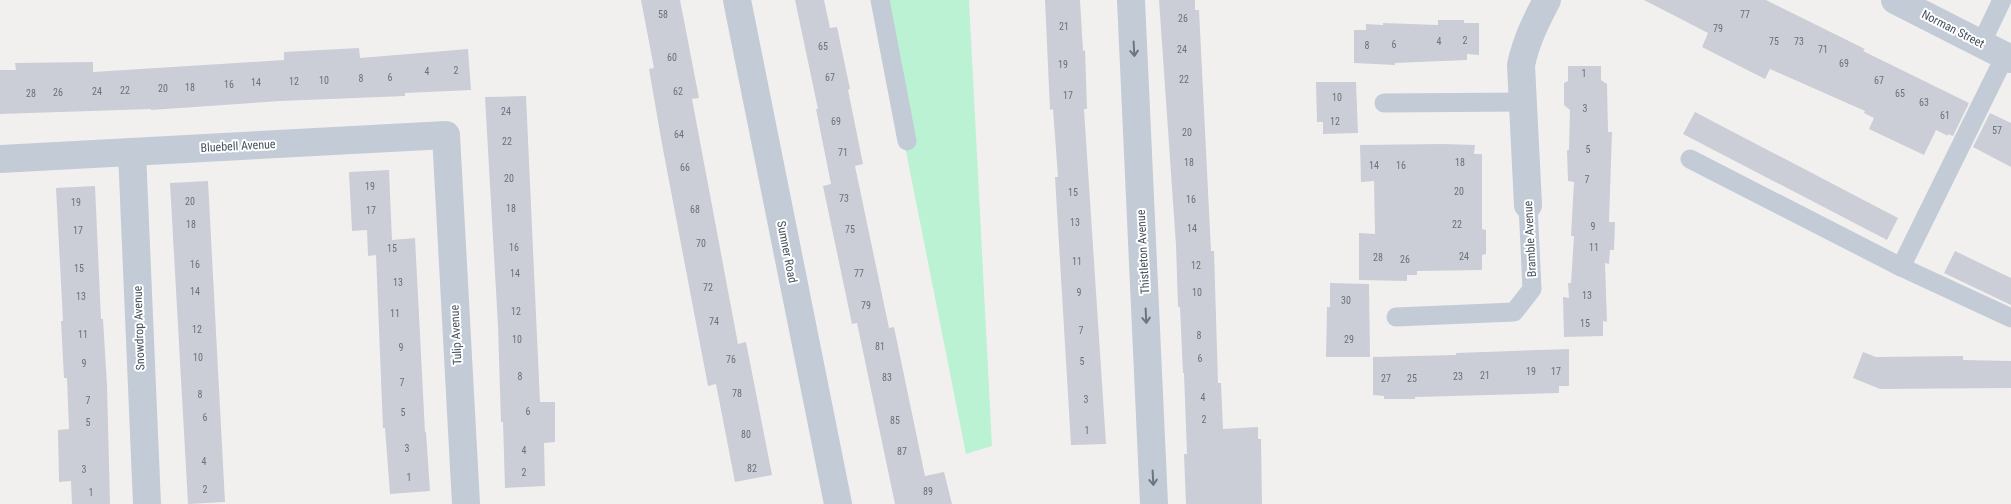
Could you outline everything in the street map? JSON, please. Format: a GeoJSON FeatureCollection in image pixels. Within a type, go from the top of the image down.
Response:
{"type":"FeatureCollection","features":[{"type":"Feature","properties":{"kind":"street","name":"Sumner Road"},"geometry":{"type":"LineString","coordinates":[[737,0],[838,504]]}},
{"type":"Feature","properties":{"kind":"street","name":"Thistleton Avenue"},"geometry":{"type":"LineString","coordinates":[[1131,0],[1154,504]]}},
{"type":"Feature","properties":{"kind":"street","name":"Bramble Avenue"},"geometry":{"type":"LineString","coordinates":[[1528,205],[1521,65],[1530,34],[1547,0]]}},
{"type":"Feature","properties":{"kind":"street","name":"Norman Street"},"geometry":{"type":"LineString","coordinates":[[1900,1],[2008,57]]}},
{"type":"Feature","properties":{"kind":"street","name":"Bluebell Avenue"},"geometry":{"type":"LineString","coordinates":[[0,159],[446,135],[447,165]]}},
{"type":"Feature","properties":{"kind":"street","name":"Snowdrop Avenue"},"geometry":{"type":"LineString","coordinates":[[132,152],[147,504]]}},
{"type":"Feature","properties":{"kind":"street","name":"Tulip Avenue"},"geometry":{"type":"LineString","coordinates":[[447,165],[466,504]]}},
{"type":"Feature","properties":{"kind":"lane"},"geometry":{"type":"LineString","coordinates":[[880,0],[907,140]]}},
{"type":"Feature","properties":{"kind":"lane"},"geometry":{"type":"LineString","coordinates":[[1981,44],[2002,0]]}},
{"type":"Feature","properties":{"kind":"lane"},"geometry":{"type":"LineString","coordinates":[[1901,267],[2008,57]]}},
{"type":"Feature","properties":{"kind":"lane"},"geometry":{"type":"LineString","coordinates":[[1384,103],[1523,102]]}},
{"type":"Feature","properties":{"kind":"lane"},"geometry":{"type":"LineString","coordinates":[[1690,159],[1901,267],[2011,318]]}},
{"type":"Feature","properties":{"kind":"lane","name":"Bramble Avenue"},"geometry":{"type":"LineString","coordinates":[[1396,317],[1514,312],[1532,289],[1528,205]]}},
{"type":"Feature","properties":{"kind":"green space"},"geometry":{"type":"Polygon","coordinates":[[[876,0],[969,0],[992,446],[966,454],[876,0]]]}},
{"type":"Feature","properties":{"kind":"building"},"geometry":{"type":"Polygon","coordinates":[[[641,0],[680,0],[699,98],[692,99],[738,344],[746,342],[772,475],[735,482],[716,384],[708,386],[662,144],[649,69],[654,68],[641,0]]]}},
{"type":"Feature","properties":{"kind":"building"},"geometry":{"type":"Polygon","coordinates":[[[795,0],[824,0],[830,28],[837,27],[863,164],[855,166],[889,328],[894,327],[925,476],[944,472],[952,504],[895,504],[857,323],[852,324],[823,186],[831,184],[816,109],[818,109],[795,0]]]}},
{"type":"Feature","properties":{"kind":"building"},"geometry":{"type":"Polygon","coordinates":[[[1045,0],[1080,0],[1083,51],[1085,50],[1087,109],[1084,109],[1106,444],[1071,445],[1055,177],[1058,177],[1053,109],[1050,110],[1045,0]]]}},
{"type":"Feature","properties":{"kind":"building"},"geometry":{"type":"Polygon","coordinates":[[[1159,0],[1195,0],[1195,10],[1199,10],[1211,251],[1214,251],[1218,383],[1221,383],[1223,429],[1258,427],[1258,439],[1261,439],[1262,504],[1186,504],[1184,454],[1187,454],[1184,373],[1180,307],[1178,307],[1176,245],[1159,0]]]}},
{"type":"Feature","properties":{"kind":"building"},"geometry":{"type":"Polygon","coordinates":[[[1644,0],[1766,0],[1865,49],[1863,51],[1969,103],[1953,136],[1948,134],[1948,136],[1936,130],[1924,155],[1869,129],[1874,118],[1864,113],[1865,111],[1770,69],[1765,79],[1702,47],[1708,33],[1644,0]]]}},
{"type":"Feature","properties":{"kind":"building"},"geometry":{"type":"Polygon","coordinates":[[[1438,20],[1464,20],[1464,23],[1479,23],[1479,55],[1467,54],[1467,60],[1395,63],[1395,65],[1354,63],[1354,30],[1366,30],[1366,24],[1438,25],[1438,20]]]}},
{"type":"Feature","properties":{"kind":"building"},"geometry":{"type":"Polygon","coordinates":[[[359,48],[360,58],[468,49],[471,90],[405,93],[405,96],[280,101],[151,110],[0,114],[0,70],[16,70],[15,63],[93,62],[93,72],[284,60],[284,52],[359,48]]]}},
{"type":"Feature","properties":{"kind":"building"},"geometry":{"type":"Polygon","coordinates":[[[1568,66],[1601,66],[1601,80],[1607,84],[1608,132],[1612,132],[1609,222],[1615,222],[1614,250],[1610,250],[1609,264],[1605,263],[1607,322],[1603,321],[1603,336],[1564,337],[1563,297],[1569,298],[1568,283],[1571,283],[1574,236],[1571,236],[1574,182],[1568,181],[1567,150],[1569,150],[1570,110],[1564,105],[1564,83],[1568,81],[1568,66]]]}},
{"type":"Feature","properties":{"kind":"building"},"geometry":{"type":"Polygon","coordinates":[[[1316,82],[1356,82],[1358,133],[1323,134],[1323,122],[1317,122],[1316,82]]]}},
{"type":"Feature","properties":{"kind":"building"},"geometry":{"type":"Polygon","coordinates":[[[526,96],[540,402],[555,402],[555,442],[544,443],[545,486],[505,488],[485,97],[526,96]]]}},
{"type":"Feature","properties":{"kind":"building"},"geometry":{"type":"Polygon","coordinates":[[[1695,112],[1898,218],[1887,240],[1683,134],[1695,112]]]}},
{"type":"Feature","properties":{"kind":"building"},"geometry":{"type":"Polygon","coordinates":[[[1990,113],[2011,123],[2011,167],[1973,147],[1990,113]]]}},
{"type":"Feature","properties":{"kind":"building"},"geometry":{"type":"Polygon","coordinates":[[[1360,145],[1475,145],[1474,154],[1482,154],[1482,229],[1486,230],[1486,254],[1482,255],[1482,270],[1417,271],[1417,275],[1407,275],[1407,281],[1359,280],[1359,233],[1375,234],[1374,181],[1361,182],[1360,145]]]}},
{"type":"Feature","properties":{"kind":"building"},"geometry":{"type":"Polygon","coordinates":[[[389,170],[392,240],[415,238],[430,491],[390,494],[385,428],[383,428],[376,255],[368,256],[367,230],[352,231],[349,172],[389,170]]]}},
{"type":"Feature","properties":{"kind":"building"},"geometry":{"type":"Polygon","coordinates":[[[208,181],[225,502],[188,504],[170,183],[208,181]]]}},
{"type":"Feature","properties":{"kind":"building"},"geometry":{"type":"Polygon","coordinates":[[[95,186],[101,319],[103,319],[107,385],[110,504],[72,504],[71,481],[59,482],[58,430],[69,429],[67,378],[64,378],[56,188],[95,186]]]}},
{"type":"Feature","properties":{"kind":"building"},"geometry":{"type":"Polygon","coordinates":[[[1955,251],[2011,278],[2011,305],[1944,273],[1955,251]]]}},
{"type":"Feature","properties":{"kind":"building"},"geometry":{"type":"Polygon","coordinates":[[[1330,283],[1369,284],[1370,357],[1326,357],[1327,307],[1330,307],[1330,283]]]}},
{"type":"Feature","properties":{"kind":"building"},"geometry":{"type":"Polygon","coordinates":[[[1569,349],[1569,386],[1559,386],[1559,393],[1415,397],[1415,399],[1384,399],[1384,396],[1373,395],[1373,357],[1569,349]]]}},
{"type":"Feature","properties":{"kind":"building"},"geometry":{"type":"Polygon","coordinates":[[[1863,352],[1876,357],[1963,356],[1963,360],[2011,361],[2011,388],[1880,389],[1853,378],[1863,352]]]}}]}
